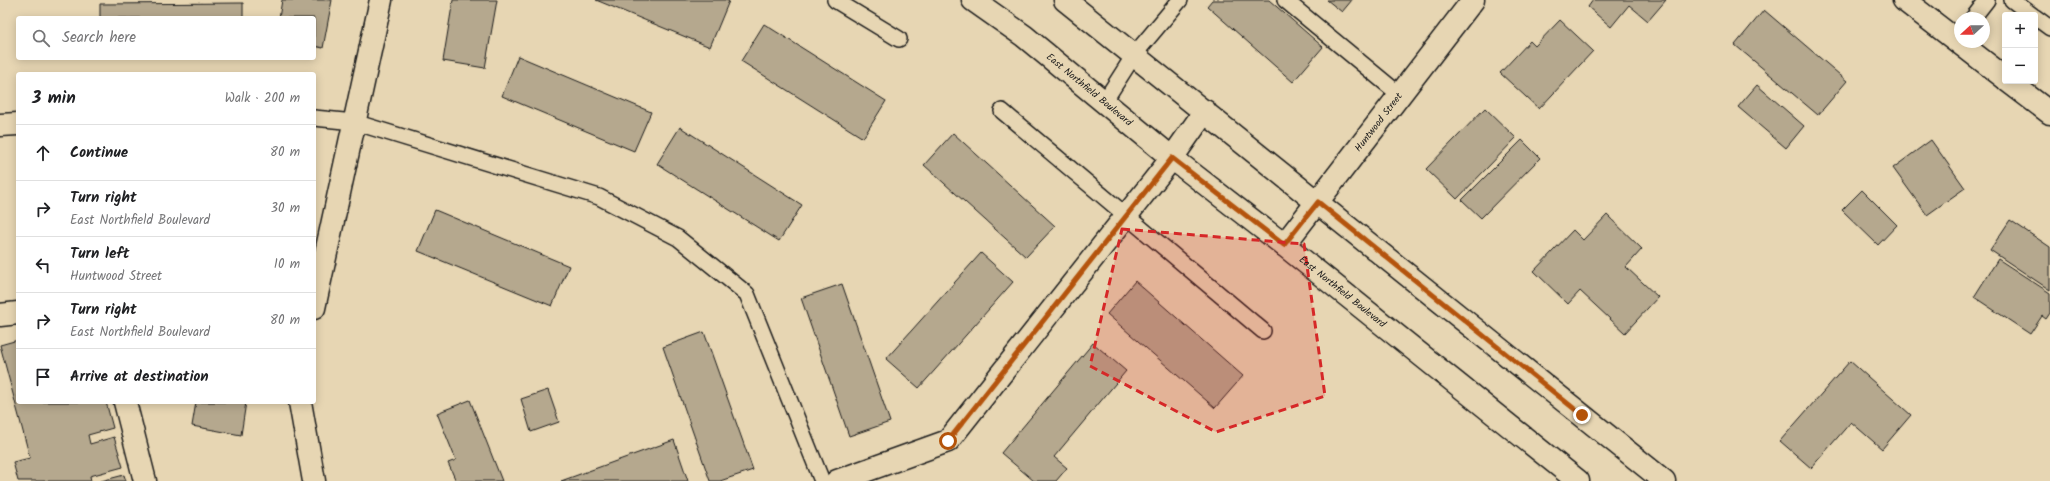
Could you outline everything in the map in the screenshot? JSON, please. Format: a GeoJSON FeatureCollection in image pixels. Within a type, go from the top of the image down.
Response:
{"type":"FeatureCollection","features":[{"type":"Feature","properties":{"kind":"street"},"geometry":{"type":"LineString","coordinates":[[316,299],[381,0]]}},
{"type":"Feature","properties":{"kind":"street","name":"East Northfield Boulevard"},"geometry":{"type":"LineString","coordinates":[[973,0],[1024,36],[1172,158],[1284,245],[1578,481]]}},
{"type":"Feature","properties":{"kind":"street"},"geometry":{"type":"LineString","coordinates":[[1065,0],[1664,481]]}},
{"type":"Feature","properties":{"kind":"street","name":"Huntwood Street"},"geometry":{"type":"LineString","coordinates":[[1284,245],[1473,0]]}},
{"type":"Feature","properties":{"kind":"street"},"geometry":{"type":"LineString","coordinates":[[1904,0],[1954,34]]}},
{"type":"Feature","properties":{"kind":"street"},"geometry":{"type":"LineString","coordinates":[[1971,48],[2002,75]]}},
{"type":"Feature","properties":{"kind":"street"},"geometry":{"type":"LineString","coordinates":[[2012,84],[2050,113]]}},
{"type":"Feature","properties":{"kind":"street"},"geometry":{"type":"LineString","coordinates":[[836,481],[948,441],[1172,158],[1205,111]]}},
{"type":"Feature","properties":{"kind":"street"},"geometry":{"type":"LineString","coordinates":[[0,125],[16,124]]}},
{"type":"Feature","properties":{"kind":"street"},"geometry":{"type":"LineString","coordinates":[[0,315],[16,313]]}},
{"type":"Feature","properties":{"kind":"street"},"geometry":{"type":"LineString","coordinates":[[126,404],[145,481]]}},
{"type":"Feature","properties":{"kind":"street"},"geometry":{"type":"LineString","coordinates":[[300,404],[314,481]]}},
{"type":"Feature","properties":{"kind":"lane"},"geometry":{"type":"LineString","coordinates":[[835,0],[899,39]]}},
{"type":"Feature","properties":{"kind":"lane"},"geometry":{"type":"LineString","coordinates":[[1104,102],[1134,55],[1180,0]]}},
{"type":"Feature","properties":{"kind":"lane"},"geometry":{"type":"LineString","coordinates":[[1285,0],[1400,95]]}},
{"type":"Feature","properties":{"kind":"lane"},"geometry":{"type":"LineString","coordinates":[[1978,12],[1987,0]]}},
{"type":"Feature","properties":{"kind":"lane"},"geometry":{"type":"LineString","coordinates":[[2012,0],[2028,12]]}},
{"type":"Feature","properties":{"kind":"lane"},"geometry":{"type":"LineString","coordinates":[[2038,19],[2050,28]]}},
{"type":"Feature","properties":{"kind":"lane"},"geometry":{"type":"LineString","coordinates":[[1002,111],[1127,214],[1263,331]]}},
{"type":"Feature","properties":{"kind":"lane"},"geometry":{"type":"LineString","coordinates":[[316,118],[354,122],[599,197],[678,238],[746,294],[822,481]]}},
{"type":"Feature","properties":{"kind":"highlighted area"},"geometry":{"type":"Polygon","coordinates":[[[1122,229],[1304,244],[1325,396],[1216,432],[1090,366],[1122,229]]]}},
{"type":"Feature","properties":{"kind":"building"},"geometry":{"type":"Polygon","coordinates":[[[282,0],[332,0],[323,48],[316,46],[316,16],[279,16],[282,0]]]}},
{"type":"Feature","properties":{"kind":"building"},"geometry":{"type":"Polygon","coordinates":[[[453,0],[497,0],[485,68],[443,61],[453,0]]]}},
{"type":"Feature","properties":{"kind":"building"},"geometry":{"type":"Polygon","coordinates":[[[596,0],[725,0],[729,1],[710,47],[596,0]]]}},
{"type":"Feature","properties":{"kind":"building"},"geometry":{"type":"Polygon","coordinates":[[[1212,0],[1269,0],[1323,47],[1293,82],[1207,6],[1212,0]]]}},
{"type":"Feature","properties":{"kind":"building"},"geometry":{"type":"Polygon","coordinates":[[[1327,0],[1352,0],[1342,12],[1327,0]]]}},
{"type":"Feature","properties":{"kind":"building"},"geometry":{"type":"Polygon","coordinates":[[[1593,0],[1666,0],[1648,21],[1629,5],[1611,27],[1588,7],[1593,0]]]}},
{"type":"Feature","properties":{"kind":"building"},"geometry":{"type":"Polygon","coordinates":[[[243,3],[243,16],[100,16],[100,4],[243,3]]]}},
{"type":"Feature","properties":{"kind":"building"},"geometry":{"type":"Polygon","coordinates":[[[1764,10],[1847,81],[1818,115],[1735,45],[1764,10]]]}},
{"type":"Feature","properties":{"kind":"building"},"geometry":{"type":"Polygon","coordinates":[[[1560,20],[1593,51],[1539,109],[1500,73],[1530,41],[1535,46],[1560,20]]]}},
{"type":"Feature","properties":{"kind":"building"},"geometry":{"type":"Polygon","coordinates":[[[764,24],[886,101],[863,138],[741,61],[764,24]]]}},
{"type":"Feature","properties":{"kind":"building"},"geometry":{"type":"Polygon","coordinates":[[[518,56],[651,112],[634,151],[502,96],[518,56]]]}},
{"type":"Feature","properties":{"kind":"building"},"geometry":{"type":"Polygon","coordinates":[[[1757,85],[1804,126],[1786,148],[1738,107],[1757,85]]]}},
{"type":"Feature","properties":{"kind":"building"},"geometry":{"type":"Polygon","coordinates":[[[1485,108],[1516,138],[1457,199],[1426,169],[1485,108]]]}},
{"type":"Feature","properties":{"kind":"building"},"geometry":{"type":"Polygon","coordinates":[[[680,127],[802,205],[779,241],[657,164],[680,127]]]}},
{"type":"Feature","properties":{"kind":"building"},"geometry":{"type":"Polygon","coordinates":[[[953,133],[1055,226],[1026,257],[924,165],[953,133]]]}},
{"type":"Feature","properties":{"kind":"building"},"geometry":{"type":"Polygon","coordinates":[[[1522,140],[1540,158],[1481,218],[1462,200],[1522,140]]]}},
{"type":"Feature","properties":{"kind":"building"},"geometry":{"type":"Polygon","coordinates":[[[1931,140],[1965,188],[1927,215],[1893,168],[1931,140]]]}},
{"type":"Feature","properties":{"kind":"building"},"geometry":{"type":"Polygon","coordinates":[[[1862,190],[1897,225],[1878,245],[1842,210],[1862,190]]]}},
{"type":"Feature","properties":{"kind":"building"},"geometry":{"type":"Polygon","coordinates":[[[435,210],[569,266],[552,306],[418,251],[435,210]]]}},
{"type":"Feature","properties":{"kind":"building"},"geometry":{"type":"Polygon","coordinates":[[[1607,215],[1642,249],[1626,267],[1658,297],[1625,333],[1580,291],[1568,304],[1534,271],[1573,230],[1583,240],[1607,215]]]}},
{"type":"Feature","properties":{"kind":"building"},"geometry":{"type":"Polygon","coordinates":[[[2010,220],[2050,247],[2050,290],[1990,250],[2010,220]]]}},
{"type":"Feature","properties":{"kind":"building"},"geometry":{"type":"Polygon","coordinates":[[[981,253],[1013,282],[919,388],[886,359],[981,253]]]}},
{"type":"Feature","properties":{"kind":"building"},"geometry":{"type":"Polygon","coordinates":[[[1998,259],[2050,293],[2050,313],[2046,319],[2042,316],[2030,334],[1974,297],[1998,259]]]}},
{"type":"Feature","properties":{"kind":"building"},"geometry":{"type":"Polygon","coordinates":[[[1135,281],[1243,376],[1215,408],[1107,314],[1135,281]]]}},
{"type":"Feature","properties":{"kind":"building"},"geometry":{"type":"Polygon","coordinates":[[[842,284],[890,422],[849,436],[801,298],[842,284]]]}},
{"type":"Feature","properties":{"kind":"building"},"geometry":{"type":"Polygon","coordinates":[[[704,332],[753,470],[720,481],[710,481],[663,347],[704,332]]]}},
{"type":"Feature","properties":{"kind":"building"},"geometry":{"type":"Polygon","coordinates":[[[16,341],[16,404],[107,404],[113,428],[88,435],[90,444],[114,437],[123,467],[90,476],[91,481],[18,481],[13,462],[30,458],[0,345],[16,341]]]}},
{"type":"Feature","properties":{"kind":"building"},"geometry":{"type":"Polygon","coordinates":[[[1093,343],[1126,371],[1054,457],[1067,468],[1056,481],[1034,481],[1001,453],[1093,343]]]}},
{"type":"Feature","properties":{"kind":"building"},"geometry":{"type":"Polygon","coordinates":[[[1850,361],[1911,415],[1882,449],[1851,422],[1811,468],[1780,441],[1850,361]]]}},
{"type":"Feature","properties":{"kind":"building"},"geometry":{"type":"Polygon","coordinates":[[[548,390],[559,422],[531,432],[521,399],[548,390]]]}},
{"type":"Feature","properties":{"kind":"building"},"geometry":{"type":"Polygon","coordinates":[[[470,400],[502,481],[456,481],[448,463],[456,460],[437,413],[470,400]]]}},
{"type":"Feature","properties":{"kind":"building"},"geometry":{"type":"Polygon","coordinates":[[[196,404],[246,404],[241,435],[192,426],[196,404]]]}},
{"type":"Feature","properties":{"kind":"building"},"geometry":{"type":"Polygon","coordinates":[[[674,440],[688,481],[561,481],[674,440]]]}},
{"type":"Feature","properties":{"kind":"building"},"geometry":{"type":"Polygon","coordinates":[[[124,475],[126,481],[101,481],[124,475]]]}},
{"type":"Feature","properties":{"kind":"route"},"geometry":{"type":"LineString","coordinates":[[948,441],[1172,158],[1284,245],[1318,202],[1582,415]]}}]}
